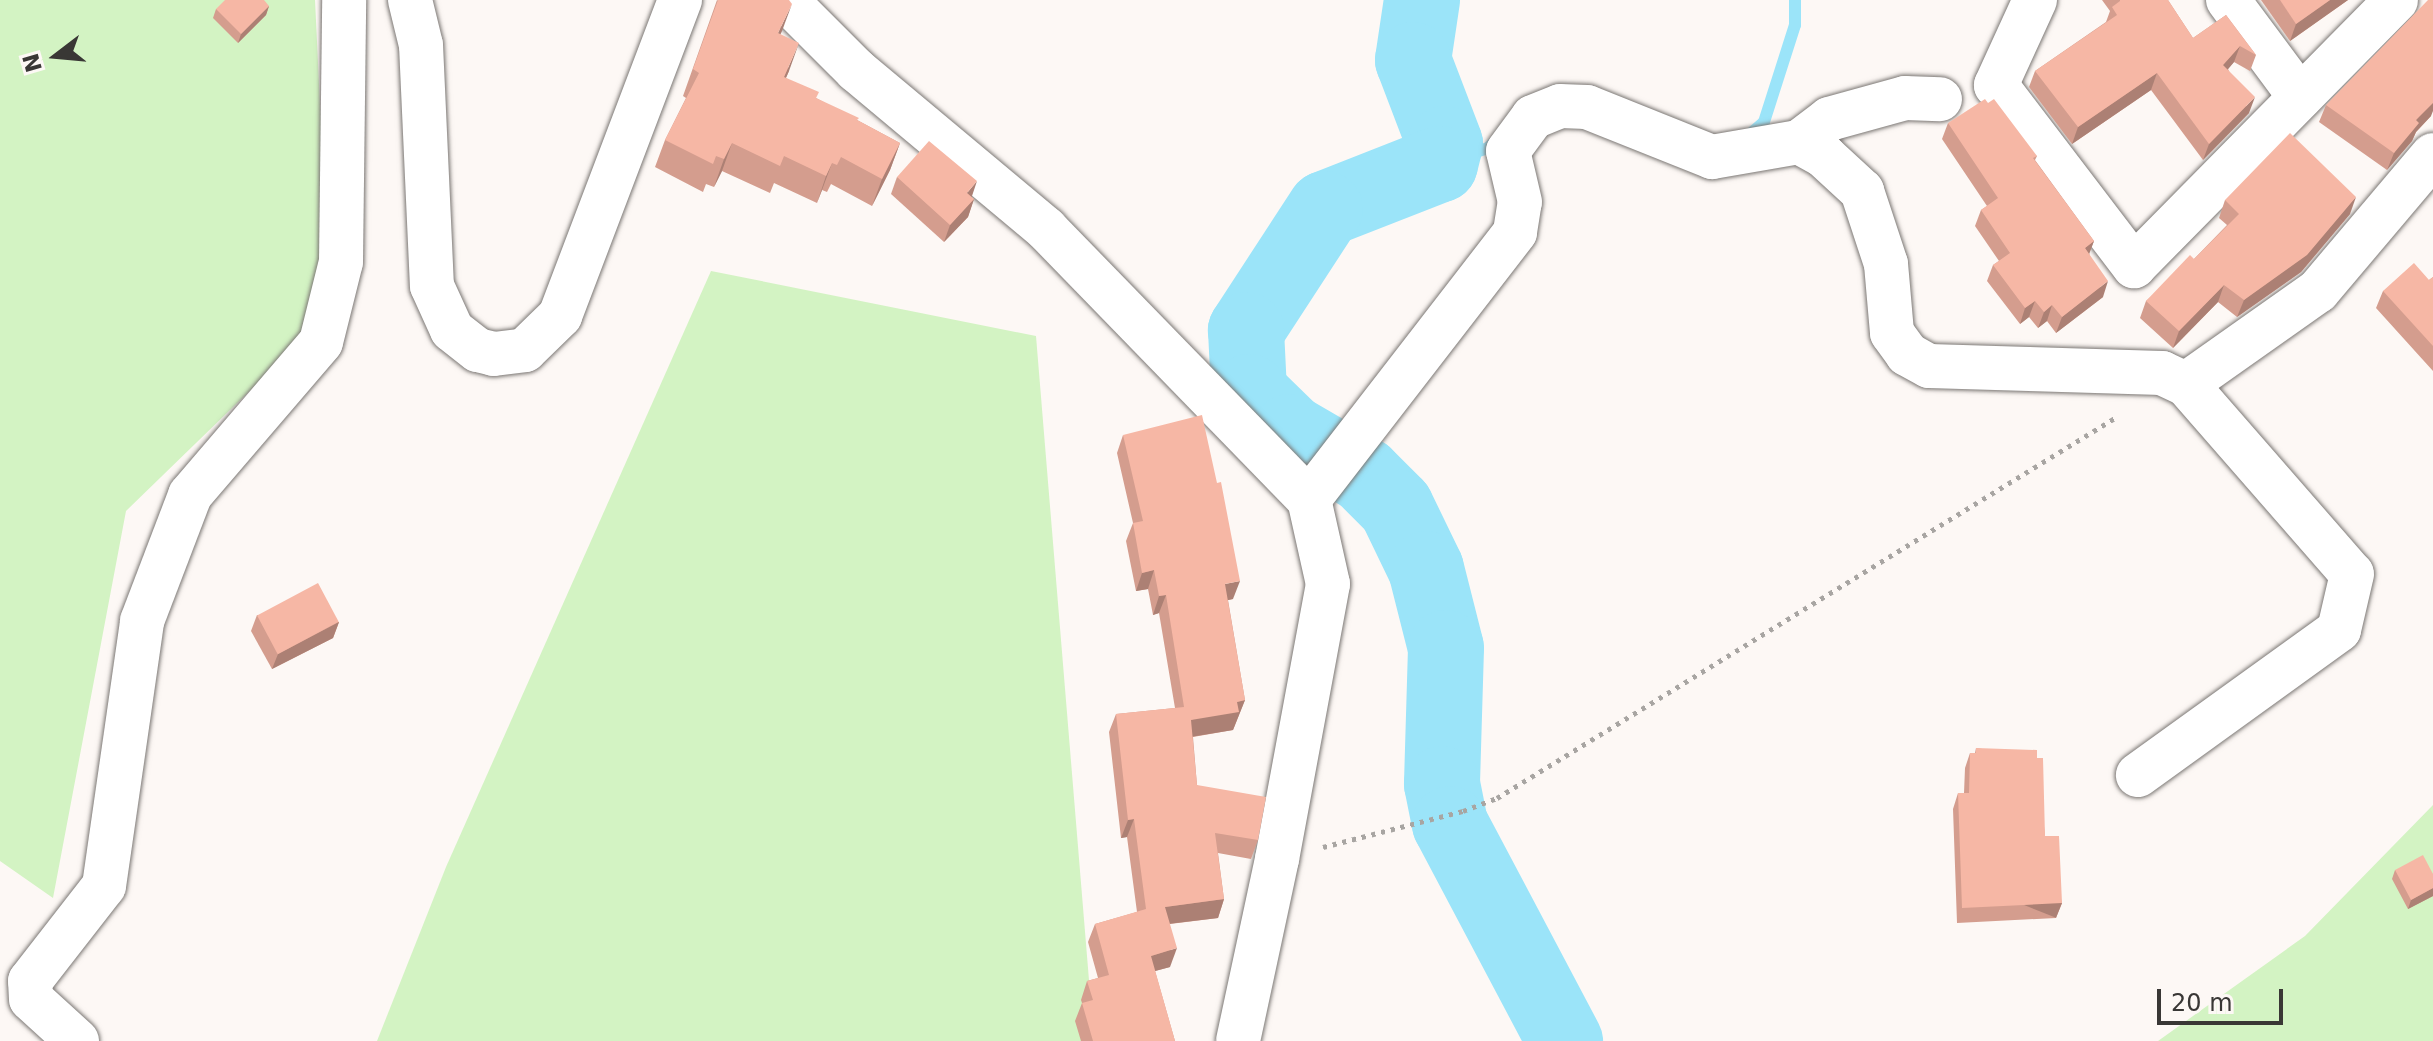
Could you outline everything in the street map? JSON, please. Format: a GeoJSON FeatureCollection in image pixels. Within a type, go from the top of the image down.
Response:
{"type":"FeatureCollection","features":[{"type":"Feature","properties":{"kind":"street"},"geometry":{"type":"LineString","coordinates":[[77,1041],[15,984],[104,886],[142,621],[190,495],[321,342],[341,262],[344,0]]}},
{"type":"Feature","properties":{"kind":"street"},"geometry":{"type":"LineString","coordinates":[[410,0],[421,45],[432,286],[452,330],[478,350],[494,354],[525,350],[560,316],[680,0]]}},
{"type":"Feature","properties":{"kind":"street"},"geometry":{"type":"LineString","coordinates":[[786,0],[856,70],[1330,474]]}},
{"type":"Feature","properties":{"kind":"street"},"geometry":{"type":"LineString","coordinates":[[2035,0],[1996,85],[2134,266],[2396,0]]}},
{"type":"Feature","properties":{"kind":"street"},"geometry":{"type":"LineString","coordinates":[[2228,0],[2300,97]]}},
{"type":"Feature","properties":{"kind":"street"},"geometry":{"type":"LineString","coordinates":[[1238,1041],[1277,859],[1328,584],[1330,474],[1515,232],[1520,202],[1508,151],[1533,117],[1560,106],[1587,107],[1712,157],[1799,142],[1829,119],[1905,98],[1940,99]]}},
{"type":"Feature","properties":{"kind":"street"},"geometry":{"type":"LineString","coordinates":[[1799,142],[1824,156],[1862,191],[1886,264],[1892,333],[1907,354],[1929,366],[2162,373],[2186,384],[2352,574],[2339,630],[2138,775]]}},
{"type":"Feature","properties":{"kind":"street"},"geometry":{"type":"LineString","coordinates":[[2186,384],[2318,291],[2433,155]]}},
{"type":"Feature","properties":{"kind":"path"},"geometry":{"type":"LineString","coordinates":[[1277,859],[1463,811],[1497,798],[2124,413]]}},
{"type":"Feature","properties":{"kind":"green space"},"geometry":{"type":"Polygon","coordinates":[[[0,0],[315,0],[330,313],[126,511],[53,898],[0,861],[0,0]]]}},
{"type":"Feature","properties":{"kind":"green space"},"geometry":{"type":"Polygon","coordinates":[[[711,271],[1036,336],[1094,1041],[377,1041],[446,867],[711,271]]]}},
{"type":"Feature","properties":{"kind":"green space"},"geometry":{"type":"Polygon","coordinates":[[[2433,805],[2433,1041],[2158,1041],[2305,936],[2433,805]]]}},
{"type":"Feature","properties":{"kind":"building"},"geometry":{"type":"Polygon","coordinates":[[[225,0],[264,0],[269,6],[241,34],[216,9],[225,0]]]}},
{"type":"Feature","properties":{"kind":"building"},"geometry":{"type":"Polygon","coordinates":[[[718,0],[789,0],[792,4],[778,33],[799,43],[784,77],[819,92],[816,98],[859,118],[857,120],[900,143],[882,179],[841,157],[837,165],[832,163],[826,176],[784,156],[780,166],[732,143],[724,159],[716,156],[713,164],[665,140],[699,73],[693,69],[718,0]]]}},
{"type":"Feature","properties":{"kind":"building"},"geometry":{"type":"Polygon","coordinates":[[[2120,0],[2168,0],[2193,38],[2226,15],[2256,55],[2240,46],[2223,65],[2255,97],[2209,144],[2157,73],[2078,127],[2035,71],[2117,15],[2112,7],[2120,0]]]}},
{"type":"Feature","properties":{"kind":"building"},"geometry":{"type":"Polygon","coordinates":[[[2280,0],[2330,0],[2296,24],[2280,0]]]}},
{"type":"Feature","properties":{"kind":"building"},"geometry":{"type":"Polygon","coordinates":[[[2428,0],[2433,0],[2433,103],[2416,120],[2419,123],[2394,153],[2326,105],[2428,0]]]}},
{"type":"Feature","properties":{"kind":"building"},"geometry":{"type":"Polygon","coordinates":[[[1985,99],[1988,103],[1994,99],[2094,241],[2085,248],[2108,281],[2062,317],[2052,305],[2044,312],[2035,301],[2025,308],[1993,265],[2010,253],[1981,210],[1998,198],[1948,123],[1985,99]]]}},
{"type":"Feature","properties":{"kind":"building"},"geometry":{"type":"Polygon","coordinates":[[[2290,133],[2356,197],[2307,255],[2244,300],[2224,285],[2179,331],[2146,301],[2190,255],[2194,259],[2239,214],[2225,200],[2290,133]]]}},
{"type":"Feature","properties":{"kind":"building"},"geometry":{"type":"Polygon","coordinates":[[[929,141],[977,181],[967,193],[974,199],[950,225],[897,177],[929,141]]]}},
{"type":"Feature","properties":{"kind":"building"},"geometry":{"type":"Polygon","coordinates":[[[2414,263],[2429,280],[2433,277],[2433,346],[2383,291],[2414,263]]]}},
{"type":"Feature","properties":{"kind":"building"},"geometry":{"type":"Polygon","coordinates":[[[1202,415],[1217,483],[1221,482],[1240,581],[1225,584],[1245,700],[1237,702],[1239,712],[1191,720],[1197,785],[1266,797],[1258,840],[1215,833],[1224,899],[1165,907],[1177,948],[1151,956],[1175,1041],[1093,1041],[1082,1003],[1093,1000],[1087,981],[1109,975],[1095,924],[1146,909],[1134,819],[1128,820],[1116,714],[1184,707],[1166,595],[1159,596],[1154,570],[1142,573],[1133,523],[1143,521],[1123,435],[1202,415]]]}},
{"type":"Feature","properties":{"kind":"building"},"geometry":{"type":"Polygon","coordinates":[[[318,583],[339,622],[278,654],[257,615],[318,583]]]}},
{"type":"Feature","properties":{"kind":"building"},"geometry":{"type":"Polygon","coordinates":[[[1976,748],[2037,750],[2037,758],[2043,758],[2045,836],[2059,836],[2062,903],[1962,908],[1958,793],[1969,793],[1970,753],[1976,753],[1976,748]]]}},
{"type":"Feature","properties":{"kind":"building"},"geometry":{"type":"Polygon","coordinates":[[[2423,855],[2433,874],[2433,888],[2411,900],[2395,870],[2423,855]]]}},
{"type":"Feature","properties":{"kind":"waterway"},"geometry":{"type":"LineString","coordinates":[[1422,0],[1413,60],[1445,144],[1440,164],[1325,209],[1246,330],[1249,392],[1290,432],[1364,475],[1396,507],[1426,569],[1446,648],[1442,784],[1450,824],[1565,1041]]}},
{"type":"Feature","properties":{"kind":"waterway"},"geometry":{"type":"LineString","coordinates":[[1748,136],[1764,122],[1795,25],[1795,0]]}},
{"type":"Feature","properties":{"kind":"waterway"},"geometry":{"type":"LineString","coordinates":[[1440,164],[1488,148],[1499,138]]}}]}
